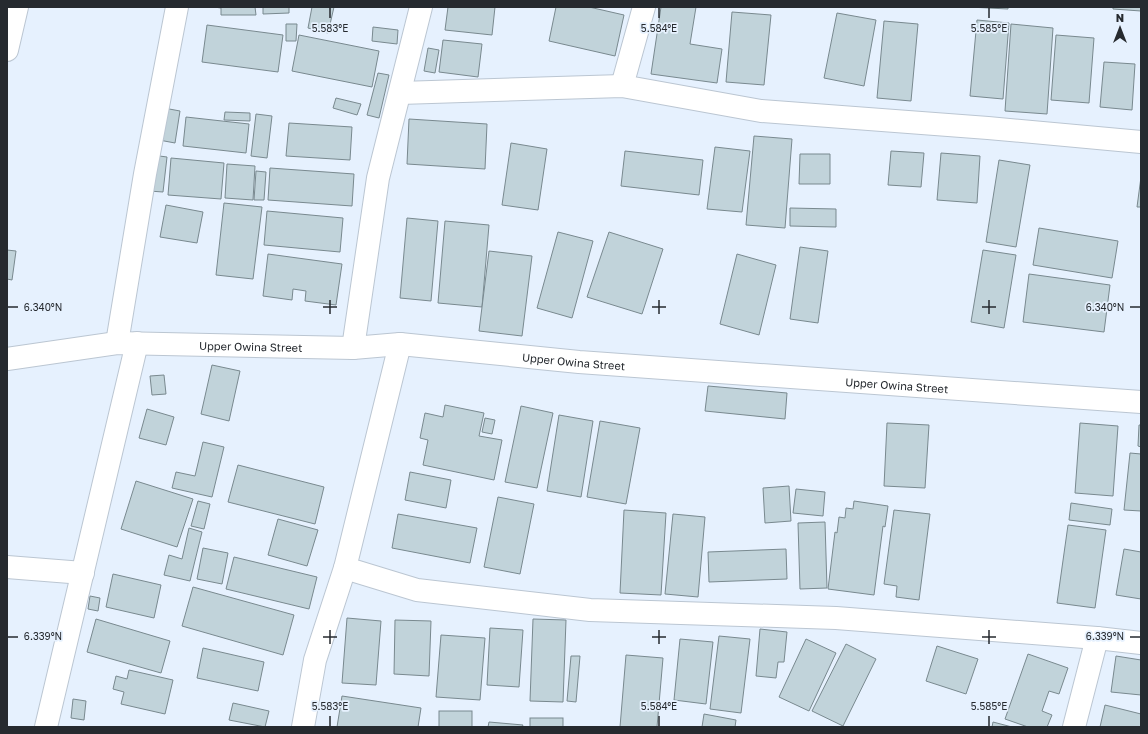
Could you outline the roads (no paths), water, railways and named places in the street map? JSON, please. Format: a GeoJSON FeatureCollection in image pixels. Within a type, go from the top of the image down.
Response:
{"type":"FeatureCollection","features":[{"type":"Feature","properties":{"kind":"street"},"geometry":{"type":"LineString","coordinates":[[7,50],[17,7]]}},
{"type":"Feature","properties":{"kind":"street"},"geometry":{"type":"LineString","coordinates":[[46,727],[83,573],[127,343],[145,174],[177,7]]}},
{"type":"Feature","properties":{"kind":"street"},"geometry":{"type":"LineString","coordinates":[[353,348],[378,178],[421,7]]}},
{"type":"Feature","properties":{"kind":"street"},"geometry":{"type":"LineString","coordinates":[[622,86],[644,7]]}},
{"type":"Feature","properties":{"kind":"street"},"geometry":{"type":"LineString","coordinates":[[400,93],[622,86],[761,111],[1141,142]]}},
{"type":"Feature","properties":{"kind":"street","name":"Upper Owina Street"},"geometry":{"type":"LineString","coordinates":[[7,359],[127,343],[353,348],[400,344],[578,362],[1141,402]]}},
{"type":"Feature","properties":{"kind":"street"},"geometry":{"type":"LineString","coordinates":[[303,727],[315,660],[345,568],[400,344]]}},
{"type":"Feature","properties":{"kind":"street"},"geometry":{"type":"LineString","coordinates":[[7,567],[83,573]]}},
{"type":"Feature","properties":{"kind":"street"},"geometry":{"type":"LineString","coordinates":[[345,568],[417,590],[590,610],[836,618],[1097,638],[1141,643]]}},
{"type":"Feature","properties":{"kind":"street"},"geometry":{"type":"LineString","coordinates":[[1074,727],[1097,638]]}}]}
